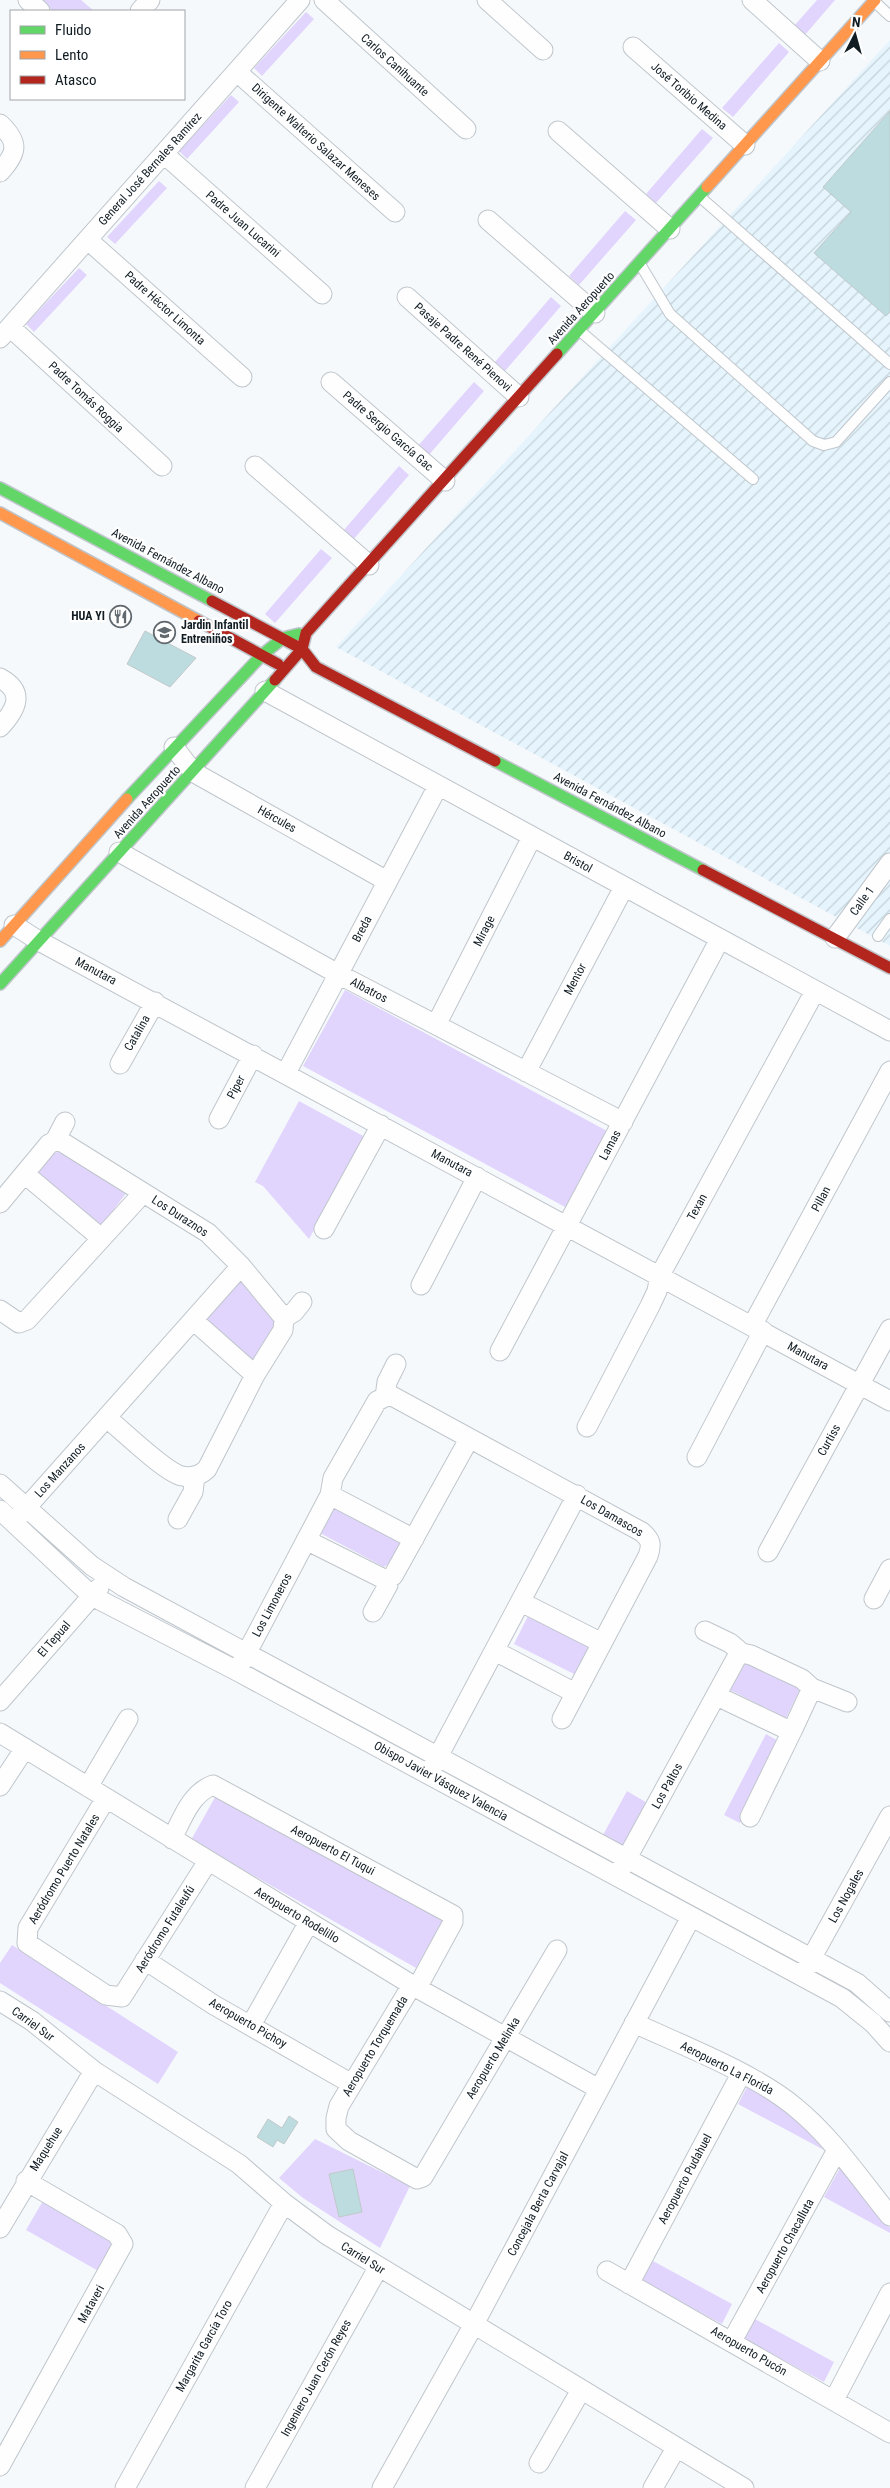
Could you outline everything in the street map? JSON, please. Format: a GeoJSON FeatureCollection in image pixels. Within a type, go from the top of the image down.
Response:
{"type":"FeatureCollection","features":[{"type":"Feature","properties":{"kind":"street"},"geometry":{"type":"LineString","coordinates":[[28,0],[39,10]]}},
{"type":"Feature","properties":{"kind":"street"},"geometry":{"type":"LineString","coordinates":[[141,10],[150,0]]}},
{"type":"Feature","properties":{"kind":"street","name":"General José Bernales Ramírez"},"geometry":{"type":"LineString","coordinates":[[5,332],[300,0]]}},
{"type":"Feature","properties":{"kind":"street","name":"Carlos Canihuante"},"geometry":{"type":"LineString","coordinates":[[324,0],[466,129]]}},
{"type":"Feature","properties":{"kind":"street"},"geometry":{"type":"LineString","coordinates":[[487,0],[543,50]]}},
{"type":"Feature","properties":{"kind":"street"},"geometry":{"type":"LineString","coordinates":[[752,0],[820,61]]}},
{"type":"Feature","properties":{"kind":"street","name":"Avenida Aeropuerto"},"geometry":{"type":"LineString","coordinates":[[0,984],[286,668],[302,649],[306,633],[875,1]]}},
{"type":"Feature","properties":{"kind":"street","name":"José Toribio Medina"},"geometry":{"type":"LineString","coordinates":[[633,47],[745,145]]}},
{"type":"Feature","properties":{"kind":"street","name":"Dirigente Walterio Salazar Meneses"},"geometry":{"type":"LineString","coordinates":[[237,72],[395,212]]}},
{"type":"Feature","properties":{"kind":"street"},"geometry":{"type":"LineString","coordinates":[[0,124],[10,134],[14,144],[12,156],[0,172]]}},
{"type":"Feature","properties":{"kind":"street"},"geometry":{"type":"LineString","coordinates":[[558,131],[670,229]]}},
{"type":"Feature","properties":{"kind":"street","name":"Padre Juan Lucarini"},"geometry":{"type":"LineString","coordinates":[[164,154],[322,294]]}},
{"type":"Feature","properties":{"kind":"street"},"geometry":{"type":"LineString","coordinates":[[488,220],[595,313]]}},
{"type":"Feature","properties":{"kind":"street","name":"Padre Héctor Limonta"},"geometry":{"type":"LineString","coordinates":[[88,240],[242,377]]}},
{"type":"Feature","properties":{"kind":"street","name":"Pasaje Padre René Pienovi"},"geometry":{"type":"LineString","coordinates":[[407,297],[519,397]]}},
{"type":"Feature","properties":{"kind":"street","name":"Padre Tomás Roggia"},"geometry":{"type":"LineString","coordinates":[[5,332],[162,466]]}},
{"type":"Feature","properties":{"kind":"street","name":"Padre Sergio García Gac"},"geometry":{"type":"LineString","coordinates":[[331,382],[445,480]]}},
{"type":"Feature","properties":{"kind":"street"},"geometry":{"type":"LineString","coordinates":[[255,466],[369,565]]}},
{"type":"Feature","properties":{"kind":"street","name":"Avenida Fernández Albano"},"geometry":{"type":"LineString","coordinates":[[0,488],[283,638],[302,649],[316,667],[890,968]]}},
{"type":"Feature","properties":{"kind":"street"},"geometry":{"type":"LineString","coordinates":[[0,512],[286,668]]}},
{"type":"Feature","properties":{"kind":"street","name":"Avenida Aeropuerto"},"geometry":{"type":"LineString","coordinates":[[0,941],[174,748],[262,655],[283,638],[306,633]]}},
{"type":"Feature","properties":{"kind":"street","name":"Avenida Fernández Albano"},"geometry":{"type":"LineString","coordinates":[[286,668],[316,667]]}},
{"type":"Feature","properties":{"kind":"street"},"geometry":{"type":"LineString","coordinates":[[0,678],[13,689],[17,701],[12,714],[0,727]]}},
{"type":"Feature","properties":{"kind":"street","name":"Bristol"},"geometry":{"type":"LineString","coordinates":[[265,692],[890,1031]]}},
{"type":"Feature","properties":{"kind":"street","name":"Hércules"},"geometry":{"type":"LineString","coordinates":[[174,748],[193,772],[387,881]]}},
{"type":"Feature","properties":{"kind":"street","name":"Breda"},"geometry":{"type":"LineString","coordinates":[[286,1073],[438,786]]}},
{"type":"Feature","properties":{"kind":"street","name":"Mirage"},"geometry":{"type":"LineString","coordinates":[[436,1025],[532,837]]}},
{"type":"Feature","properties":{"kind":"street","name":"Albatros"},"geometry":{"type":"LineString","coordinates":[[119,852],[338,974],[623,1122]]}},
{"type":"Feature","properties":{"kind":"street","name":"Calle 1"},"geometry":{"type":"LineString","coordinates":[[835,938],[890,863]]}},
{"type":"Feature","properties":{"kind":"street","name":"Mentor"},"geometry":{"type":"LineString","coordinates":[[526,1072],[624,887]]}},
{"type":"Feature","properties":{"kind":"street","name":"Manutara"},"geometry":{"type":"LineString","coordinates":[[14,925],[39,941],[890,1401]]}},
{"type":"Feature","properties":{"kind":"street","name":"Lamas"},"geometry":{"type":"LineString","coordinates":[[500,1351],[720,939]]}},
{"type":"Feature","properties":{"kind":"street","name":"Texan"},"geometry":{"type":"LineString","coordinates":[[587,1427],[650,1306],[657,1291],[660,1275],[815,991]]}},
{"type":"Feature","properties":{"kind":"street","name":"Catalina"},"geometry":{"type":"LineString","coordinates":[[120,1064],[155,1002]]}},
{"type":"Feature","properties":{"kind":"street","name":"Piper"},"geometry":{"type":"LineString","coordinates":[[219,1119],[253,1056]]}},
{"type":"Feature","properties":{"kind":"street","name":"Pillan"},"geometry":{"type":"LineString","coordinates":[[697,1457],[758,1329],[890,1071]]}},
{"type":"Feature","properties":{"kind":"street"},"geometry":{"type":"LineString","coordinates":[[0,1204],[26,1175],[49,1144],[55,1141],[65,1122]]}},
{"type":"Feature","properties":{"kind":"street"},"geometry":{"type":"LineString","coordinates":[[324,1229],[381,1125]]}},
{"type":"Feature","properties":{"kind":"street","name":"Los Duraznos"},"geometry":{"type":"LineString","coordinates":[[55,1141],[62,1142],[208,1233],[241,1266],[284,1318]]}},
{"type":"Feature","properties":{"kind":"street"},"geometry":{"type":"LineString","coordinates":[[26,1175],[101,1238]]}},
{"type":"Feature","properties":{"kind":"street"},"geometry":{"type":"LineString","coordinates":[[421,1285],[476,1176]]}},
{"type":"Feature","properties":{"kind":"street"},"geometry":{"type":"LineString","coordinates":[[0,1310],[14,1322],[23,1323],[143,1193]]}},
{"type":"Feature","properties":{"kind":"street","name":"Los Manzanos"},"geometry":{"type":"LineString","coordinates":[[7,1516],[26,1508],[108,1419],[121,1399],[241,1266]]}},
{"type":"Feature","properties":{"kind":"street"},"geometry":{"type":"LineString","coordinates":[[108,1419],[172,1472],[180,1476],[200,1475],[207,1469],[255,1375],[282,1330],[284,1318],[294,1312],[302,1302]]}},
{"type":"Feature","properties":{"kind":"street"},"geometry":{"type":"LineString","coordinates":[[193,1320],[255,1375]]}},
{"type":"Feature","properties":{"kind":"street","name":"Curtiss"},"geometry":{"type":"LineString","coordinates":[[768,1552],[890,1329]]}},
{"type":"Feature","properties":{"kind":"street","name":"Los Limoneros"},"geometry":{"type":"LineString","coordinates":[[237,1671],[330,1495],[333,1478],[377,1401],[384,1397],[387,1382],[396,1364]]}},
{"type":"Feature","properties":{"kind":"street"},"geometry":{"type":"LineString","coordinates":[[384,1397],[392,1396],[407,1403],[470,1439],[577,1495]]}},
{"type":"Feature","properties":{"kind":"street"},"geometry":{"type":"LineString","coordinates":[[306,1540],[384,1579],[393,1576],[470,1439]]}},
{"type":"Feature","properties":{"kind":"street"},"geometry":{"type":"LineString","coordinates":[[178,1519],[193,1492],[195,1476]]}},
{"type":"Feature","properties":{"kind":"street","name":"Obispo Javier Vásquez Valencia"},"geometry":{"type":"LineString","coordinates":[[0,1484],[92,1566],[108,1577],[857,1983],[890,2012]]}},
{"type":"Feature","properties":{"kind":"street"},"geometry":{"type":"LineString","coordinates":[[330,1495],[414,1539]]}},
{"type":"Feature","properties":{"kind":"street","name":"Los Damascos"},"geometry":{"type":"LineString","coordinates":[[429,1774],[522,1602],[577,1495],[642,1532],[650,1540],[651,1547],[562,1719]]}},
{"type":"Feature","properties":{"kind":"street","name":"Obispo Javier Vásquez Valencia"},"geometry":{"type":"LineString","coordinates":[[7,1516],[92,1596],[237,1671],[690,1918],[801,1976],[854,2006],[890,2042]]}},
{"type":"Feature","properties":{"kind":"street"},"geometry":{"type":"LineString","coordinates":[[874,1599],[890,1569]]}},
{"type":"Feature","properties":{"kind":"street","name":"El Tepual"},"geometry":{"type":"LineString","coordinates":[[3,1690],[108,1577]]}},
{"type":"Feature","properties":{"kind":"street"},"geometry":{"type":"LineString","coordinates":[[373,1612],[388,1585],[388,1579]]}},
{"type":"Feature","properties":{"kind":"street"},"geometry":{"type":"LineString","coordinates":[[522,1602],[602,1642]]}},
{"type":"Feature","properties":{"kind":"street"},"geometry":{"type":"LineString","coordinates":[[705,1631],[730,1643],[742,1653],[802,1679],[812,1688],[846,1702]]}},
{"type":"Feature","properties":{"kind":"street"},"geometry":{"type":"LineString","coordinates":[[495,1652],[575,1693]]}},
{"type":"Feature","properties":{"kind":"street","name":"Los Paltos"},"geometry":{"type":"LineString","coordinates":[[617,1877],[735,1661],[742,1653]]}},
{"type":"Feature","properties":{"kind":"street"},"geometry":{"type":"LineString","coordinates":[[750,1817],[812,1688]]}},
{"type":"Feature","properties":{"kind":"street"},"geometry":{"type":"LineString","coordinates":[[717,1696],[788,1730],[793,1729]]}},
{"type":"Feature","properties":{"kind":"street"},"geometry":{"type":"LineString","coordinates":[[88,1787],[128,1719]]}},
{"type":"Feature","properties":{"kind":"street","name":"Aeropuerto Rodelillo"},"geometry":{"type":"LineString","coordinates":[[0,1733],[414,1986],[599,2089]]}},
{"type":"Feature","properties":{"kind":"street"},"geometry":{"type":"LineString","coordinates":[[0,1786],[25,1748]]}},
{"type":"Feature","properties":{"kind":"street","name":"Aeropuerto El Tuqui"},"geometry":{"type":"LineString","coordinates":[[172,1839],[194,1799],[205,1788],[213,1785],[453,1915]]}},
{"type":"Feature","properties":{"kind":"street","name":"Aeródromo Puerto Natales"},"geometry":{"type":"LineString","coordinates":[[106,1798],[28,1928],[28,1943],[106,1995],[122,1997]]}},
{"type":"Feature","properties":{"kind":"street","name":"Los Nogales"},"geometry":{"type":"LineString","coordinates":[[801,1976],[890,1816]]}},
{"type":"Feature","properties":{"kind":"street","name":"Aeródromo Futaleufú"},"geometry":{"type":"LineString","coordinates":[[122,1997],[208,1860]]}},
{"type":"Feature","properties":{"kind":"street","name":"Aeropuerto Torquemada"},"geometry":{"type":"LineString","coordinates":[[339,2106],[453,1922],[453,1915]]}},
{"type":"Feature","properties":{"kind":"street","name":"Concejala Berta Carvajal"},"geometry":{"type":"LineString","coordinates":[[390,2485],[690,1918]]}},
{"type":"Feature","properties":{"kind":"street"},"geometry":{"type":"LineString","coordinates":[[251,2025],[309,1922]]}},
{"type":"Feature","properties":{"kind":"street","name":"Aeropuerto Melinka"},"geometry":{"type":"LineString","coordinates":[[339,2106],[336,2129],[349,2141],[410,2176],[418,2179],[423,2177],[557,1950]]}},
{"type":"Feature","properties":{"kind":"street","name":"Aeropuerto Pichoy"},"geometry":{"type":"LineString","coordinates":[[145,1960],[214,2005],[352,2084]]}},
{"type":"Feature","properties":{"kind":"street","name":"Carriel Sur"},"geometry":{"type":"LineString","coordinates":[[0,2001],[32,2022],[94,2071],[239,2164],[284,2203],[327,2235],[473,2326],[744,2488]]}},
{"type":"Feature","properties":{"kind":"street","name":"Aeropuerto La Florida"},"geometry":{"type":"LineString","coordinates":[[634,2023],[774,2091],[796,2108],[838,2150],[890,2216]]}},
{"type":"Feature","properties":{"kind":"street","name":"Maquehue"},"geometry":{"type":"LineString","coordinates":[[0,2228],[26,2181],[94,2071]]}},
{"type":"Feature","properties":{"kind":"street","name":"Aeropuerto Pudahuel"},"geometry":{"type":"LineString","coordinates":[[629,2284],[741,2074]]}},
{"type":"Feature","properties":{"kind":"street","name":"Aeropuerto Chacalluta"},"geometry":{"type":"LineString","coordinates":[[732,2341],[838,2150]]}},
{"type":"Feature","properties":{"kind":"street","name":"Mataveri"},"geometry":{"type":"LineString","coordinates":[[0,2466],[123,2244],[117,2234],[26,2181]]}},
{"type":"Feature","properties":{"kind":"street","name":"Margarita García Toro"},"geometry":{"type":"LineString","coordinates":[[125,2488],[284,2203]]}},
{"type":"Feature","properties":{"kind":"street","name":"Ingeniero Juan Cerón Reyes"},"geometry":{"type":"LineString","coordinates":[[255,2488],[378,2268]]}},
{"type":"Feature","properties":{"kind":"street","name":"Aeropuerto Pucón"},"geometry":{"type":"LineString","coordinates":[[607,2271],[890,2433]]}},
{"type":"Feature","properties":{"kind":"street"},"geometry":{"type":"LineString","coordinates":[[834,2400],[890,2292]]}},
{"type":"Feature","properties":{"kind":"street"},"geometry":{"type":"LineString","coordinates":[[539,2463],[581,2390]]}},
{"type":"Feature","properties":{"kind":"street"},"geometry":{"type":"LineString","coordinates":[[653,2488],[676,2448]]}},
{"type":"Feature","properties":{"kind":"lane"},"geometry":{"type":"LineString","coordinates":[[875,1],[890,16]]}},
{"type":"Feature","properties":{"kind":"lane"},"geometry":{"type":"LineString","coordinates":[[699,196],[890,364]]}},
{"type":"Feature","properties":{"kind":"lane"},"geometry":{"type":"LineString","coordinates":[[640,263],[670,314],[813,441],[824,445],[836,442],[890,382]]}},
{"type":"Feature","properties":{"kind":"lane"},"geometry":{"type":"LineString","coordinates":[[579,330],[753,479]]}},
{"type":"Feature","properties":{"kind":"lane"},"geometry":{"type":"LineString","coordinates":[[878,936],[890,919]]}},
{"type":"Feature","properties":{"kind":"shaded area"},"geometry":{"type":"Polygon","coordinates":[[[41,0],[81,0],[93,10],[52,10],[41,0]]]}},
{"type":"Feature","properties":{"kind":"shaded area"},"geometry":{"type":"Polygon","coordinates":[[[817,0],[835,0],[804,36],[793,27],[817,0]]]}},
{"type":"Feature","properties":{"kind":"shaded area"},"geometry":{"type":"Polygon","coordinates":[[[306,12],[314,19],[262,76],[254,68],[306,12]]]}},
{"type":"Feature","properties":{"kind":"shaded area"},"geometry":{"type":"Polygon","coordinates":[[[890,40],[890,946],[336,647],[890,40]]]}},
{"type":"Feature","properties":{"kind":"shaded area"},"geometry":{"type":"Polygon","coordinates":[[[779,43],[789,52],[733,117],[722,108],[779,43]]]}},
{"type":"Feature","properties":{"kind":"shaded area"},"geometry":{"type":"Polygon","coordinates":[[[231,95],[239,102],[187,159],[179,151],[231,95]]]}},
{"type":"Feature","properties":{"kind":"shaded area"},"geometry":{"type":"Polygon","coordinates":[[[702,129],[713,138],[656,203],[646,194],[702,129]]]}},
{"type":"Feature","properties":{"kind":"shaded area"},"geometry":{"type":"Polygon","coordinates":[[[159,181],[167,188],[115,244],[107,237],[159,181]]]}},
{"type":"Feature","properties":{"kind":"shaded area"},"geometry":{"type":"Polygon","coordinates":[[[625,211],[636,220],[579,285],[569,276],[625,211]]]}},
{"type":"Feature","properties":{"kind":"shaded area"},"geometry":{"type":"Polygon","coordinates":[[[79,268],[87,275],[34,332],[26,324],[79,268]]]}},
{"type":"Feature","properties":{"kind":"shaded area"},"geometry":{"type":"Polygon","coordinates":[[[551,297],[561,306],[505,371],[495,362],[551,297]]]}},
{"type":"Feature","properties":{"kind":"shaded area"},"geometry":{"type":"Polygon","coordinates":[[[474,382],[484,391],[428,456],[417,447],[474,382]]]}},
{"type":"Feature","properties":{"kind":"shaded area"},"geometry":{"type":"Polygon","coordinates":[[[399,466],[409,475],[353,540],[343,531],[399,466]]]}},
{"type":"Feature","properties":{"kind":"shaded area"},"geometry":{"type":"Polygon","coordinates":[[[321,549],[332,558],[275,623],[265,614],[321,549]]]}},
{"type":"Feature","properties":{"kind":"shaded area"},"geometry":{"type":"Polygon","coordinates":[[[345,990],[609,1132],[567,1208],[303,1066],[345,990]]]}},
{"type":"Feature","properties":{"kind":"shaded area"},"geometry":{"type":"Polygon","coordinates":[[[299,1101],[365,1137],[309,1239],[263,1186],[255,1182],[299,1101]]]}},
{"type":"Feature","properties":{"kind":"shaded area"},"geometry":{"type":"Polygon","coordinates":[[[61,1151],[127,1192],[99,1229],[37,1174],[49,1155],[61,1151]]]}},
{"type":"Feature","properties":{"kind":"shaded area"},"geometry":{"type":"Polygon","coordinates":[[[234,1280],[248,1281],[277,1315],[277,1328],[259,1358],[245,1361],[207,1326],[205,1309],[234,1280]]]}},
{"type":"Feature","properties":{"kind":"shaded area"},"geometry":{"type":"Polygon","coordinates":[[[333,1505],[402,1541],[391,1562],[384,1567],[318,1532],[333,1505]]]}},
{"type":"Feature","properties":{"kind":"shaded area"},"geometry":{"type":"Polygon","coordinates":[[[529,1614],[596,1646],[580,1677],[514,1644],[529,1614]]]}},
{"type":"Feature","properties":{"kind":"shaded area"},"geometry":{"type":"Polygon","coordinates":[[[743,1659],[801,1687],[786,1718],[728,1689],[743,1659]]]}},
{"type":"Feature","properties":{"kind":"shaded area"},"geometry":{"type":"Polygon","coordinates":[[[766,1734],[782,1743],[740,1823],[724,1815],[766,1734]]]}},
{"type":"Feature","properties":{"kind":"shaded area"},"geometry":{"type":"Polygon","coordinates":[[[627,1791],[649,1804],[624,1847],[603,1835],[627,1791]]]}},
{"type":"Feature","properties":{"kind":"shaded area"},"geometry":{"type":"Polygon","coordinates":[[[218,1792],[443,1920],[416,1968],[191,1840],[218,1792]]]}},
{"type":"Feature","properties":{"kind":"shaded area"},"geometry":{"type":"Polygon","coordinates":[[[12,1945],[178,2052],[158,2084],[0,1983],[0,1963],[12,1945]]]}},
{"type":"Feature","properties":{"kind":"shaded area"},"geometry":{"type":"Polygon","coordinates":[[[748,2085],[790,2108],[824,2150],[738,2104],[748,2085]]]}},
{"type":"Feature","properties":{"kind":"shaded area"},"geometry":{"type":"Polygon","coordinates":[[[315,2139],[410,2186],[380,2248],[303,2198],[279,2178],[315,2139]]]}},
{"type":"Feature","properties":{"kind":"shaded area"},"geometry":{"type":"Polygon","coordinates":[[[841,2166],[890,2228],[890,2233],[824,2197],[841,2166]]]}},
{"type":"Feature","properties":{"kind":"shaded area"},"geometry":{"type":"Polygon","coordinates":[[[44,2199],[108,2235],[111,2240],[112,2250],[110,2259],[102,2273],[26,2230],[44,2199]]]}},
{"type":"Feature","properties":{"kind":"shaded area"},"geometry":{"type":"Polygon","coordinates":[[[653,2261],[732,2304],[722,2324],[642,2281],[653,2261]]]}},
{"type":"Feature","properties":{"kind":"shaded area"},"geometry":{"type":"Polygon","coordinates":[[[755,2319],[834,2362],[824,2382],[744,2339],[755,2319]]]}},
{"type":"Feature","properties":{"kind":"building"},"geometry":{"type":"Polygon","coordinates":[[[890,111],[890,312],[886,316],[814,253],[851,212],[823,187],[890,111]]]}},
{"type":"Feature","properties":{"kind":"building"},"geometry":{"type":"Polygon","coordinates":[[[145,631],[196,658],[170,687],[127,664],[145,631]]]}},
{"type":"Feature","properties":{"kind":"building"},"geometry":{"type":"Polygon","coordinates":[[[289,2116],[298,2122],[284,2144],[277,2140],[273,2147],[257,2137],[268,2119],[282,2128],[289,2116]]]}},
{"type":"Feature","properties":{"kind":"building"},"geometry":{"type":"Polygon","coordinates":[[[353,2169],[362,2212],[339,2217],[329,2174],[353,2169]]]}},
{"type":"Feature","properties":{"kind":"traffic: fast"},"geometry":{"type":"LineString","coordinates":[[557,354],[707,187]]}},
{"type":"Feature","properties":{"kind":"traffic: fast"},"geometry":{"type":"LineString","coordinates":[[0,488],[212,601]]}},
{"type":"Feature","properties":{"kind":"traffic: fast"},"geometry":{"type":"LineString","coordinates":[[127,799],[262,655],[283,638],[299,634]]}},
{"type":"Feature","properties":{"kind":"traffic: fast"},"geometry":{"type":"LineString","coordinates":[[0,984],[275,680]]}},
{"type":"Feature","properties":{"kind":"traffic: fast"},"geometry":{"type":"LineString","coordinates":[[495,761],[703,870]]}},
{"type":"Feature","properties":{"kind":"traffic: slow"},"geometry":{"type":"LineString","coordinates":[[707,187],[875,0]]}},
{"type":"Feature","properties":{"kind":"traffic: slow"},"geometry":{"type":"LineString","coordinates":[[0,513],[199,621]]}},
{"type":"Feature","properties":{"kind":"traffic: slow"},"geometry":{"type":"LineString","coordinates":[[0,941],[127,799]]}},
{"type":"Feature","properties":{"kind":"traffic: jam"},"geometry":{"type":"LineString","coordinates":[[275,680],[302,649],[306,633],[557,354]]}},
{"type":"Feature","properties":{"kind":"traffic: jam"},"geometry":{"type":"LineString","coordinates":[[212,601],[302,649],[316,667],[495,761]]}},
{"type":"Feature","properties":{"kind":"traffic: jam"},"geometry":{"type":"LineString","coordinates":[[199,621],[278,664]]}},
{"type":"Feature","properties":{"kind":"traffic: jam"},"geometry":{"type":"LineString","coordinates":[[703,870],[890,968]]}},
{"type":"Feature","properties":{"kind":"place","name":"HUA YI"},"geometry":{"type":"Point","coordinates":[121,616]}},
{"type":"Feature","properties":{"kind":"place","name":"Jardin Infantil Entreniños"},"geometry":{"type":"Point","coordinates":[165,632]}}]}
